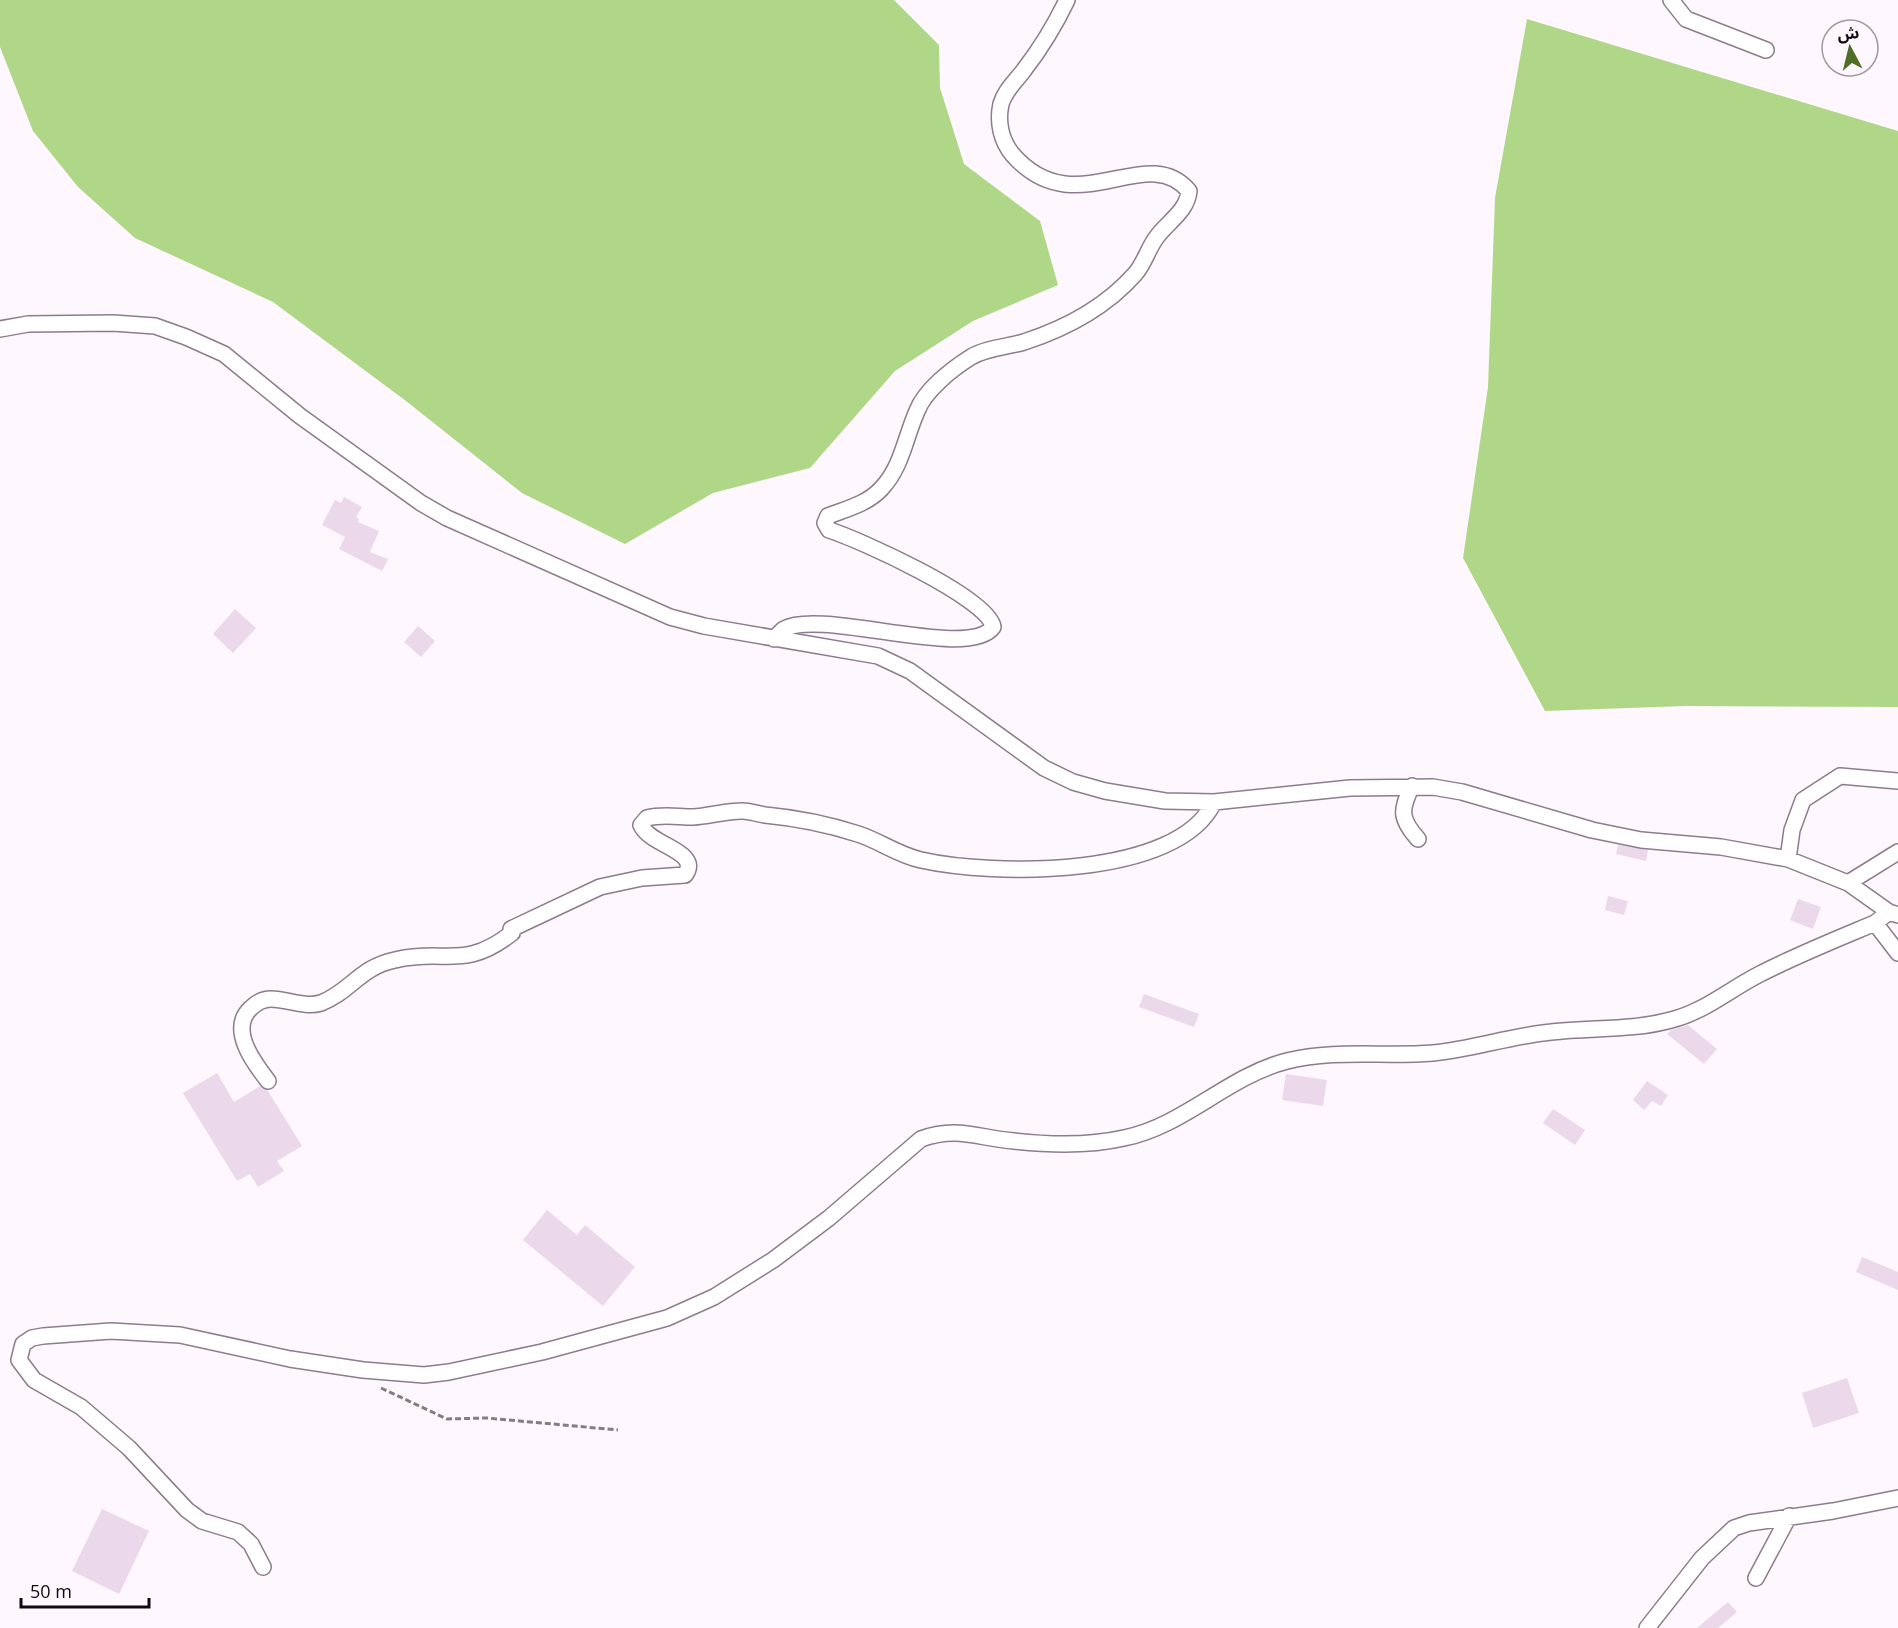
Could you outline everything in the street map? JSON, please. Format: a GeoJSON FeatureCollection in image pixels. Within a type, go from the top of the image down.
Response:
{"type":"FeatureCollection","features":[{"type":"Feature","properties":{"kind":"street"},"geometry":{"type":"LineString","coordinates":[[774,639],[784,629],[818,624],[935,638],[983,635],[993,627],[986,612],[948,586],[868,545],[829,530],[825,523],[828,516],[859,504],[886,484],[902,456],[917,409],[954,369],[974,355],[1024,342],[1096,311],[1137,272],[1156,237],[1188,201],[1189,191],[1179,179],[1162,173],[1065,186],[1045,180],[1026,170],[1010,152],[1002,136],[999,120],[1001,103],[1009,88],[1054,28],[1067,0]]}},
{"type":"Feature","properties":{"kind":"street"},"geometry":{"type":"LineString","coordinates":[[1671,0],[1686,19],[1766,50]]}},
{"type":"Feature","properties":{"kind":"street"},"geometry":{"type":"LineString","coordinates":[[0,329],[28,324],[113,323],[155,326],[224,354],[397,488],[447,518],[645,608],[704,626],[740,630],[774,639],[853,650],[878,656],[899,666],[1044,768],[1073,782],[1134,797],[1214,802],[1307,791],[1412,786],[1462,792],[1592,830],[1641,840],[1743,850],[1788,859],[1848,883],[1893,913],[1760,973],[1692,1013],[1641,1027],[1542,1033],[1432,1053],[1316,1055],[1285,1062],[1250,1075],[1185,1113],[1125,1138],[1058,1145],[1013,1141],[954,1131],[938,1133],[921,1139],[859,1195],[773,1260],[714,1297],[667,1318],[542,1352],[449,1372],[424,1375],[363,1370],[290,1359],[180,1335],[111,1331],[43,1336],[32,1338],[23,1344],[19,1360],[34,1380],[81,1407],[155,1473],[187,1510],[202,1521],[238,1532],[251,1545],[263,1567]]}},
{"type":"Feature","properties":{"kind":"street"},"geometry":{"type":"LineString","coordinates":[[1788,859],[1792,830],[1803,801],[1840,776],[1898,781]]}},
{"type":"Feature","properties":{"kind":"street"},"geometry":{"type":"LineString","coordinates":[[1412,786],[1405,800],[1403,815],[1408,828],[1419,839]]}},
{"type":"Feature","properties":{"kind":"street"},"geometry":{"type":"LineString","coordinates":[[268,1081],[252,1058],[242,1034],[248,1011],[256,1003],[273,999],[306,1005],[319,1004],[342,991],[372,967],[407,958],[453,958],[480,954],[512,933],[511,928],[600,888],[642,878],[685,875],[690,866],[689,861],[684,855],[648,836],[641,825],[647,818],[693,817],[744,811],[819,822],[862,835],[902,855],[922,861],[1017,869],[1087,866],[1122,860],[1146,852],[1184,836],[1208,816],[1214,802]]}},
{"type":"Feature","properties":{"kind":"street"},"geometry":{"type":"LineString","coordinates":[[1848,883],[1898,852]]}},
{"type":"Feature","properties":{"kind":"street"},"geometry":{"type":"LineString","coordinates":[[1875,923],[1898,953]]}},
{"type":"Feature","properties":{"kind":"street"},"geometry":{"type":"LineString","coordinates":[[1647,1628],[1702,1558],[1727,1534],[1749,1522],[1833,1511],[1898,1498]]}},
{"type":"Feature","properties":{"kind":"street"},"geometry":{"type":"LineString","coordinates":[[1756,1578],[1789,1516]]}},
{"type":"Feature","properties":{"kind":"path"},"geometry":{"type":"LineString","coordinates":[[363,1370],[371,1383],[447,1419],[487,1418],[618,1430]]}},
{"type":"Feature","properties":{"kind":"green space"},"geometry":{"type":"Polygon","coordinates":[[[0,0],[894,0],[939,45],[940,88],[964,164],[1040,221],[1058,285],[973,321],[895,371],[810,468],[713,493],[625,544],[522,493],[406,401],[273,302],[135,238],[78,187],[33,131],[0,47],[0,0]]]}},
{"type":"Feature","properties":{"kind":"green space"},"geometry":{"type":"Polygon","coordinates":[[[1527,19],[1898,131],[1898,707],[1685,706],[1545,711],[1463,558],[1488,387],[1495,198],[1527,19]]]}},
{"type":"Feature","properties":{"kind":"building"},"geometry":{"type":"Polygon","coordinates":[[[344,497],[362,507],[356,517],[359,519],[358,522],[379,531],[370,552],[388,559],[382,571],[339,549],[345,537],[322,525],[335,500],[341,503],[344,497]]]}},
{"type":"Feature","properties":{"kind":"building"},"geometry":{"type":"Polygon","coordinates":[[[235,609],[256,628],[233,653],[213,634],[235,609]]]}},
{"type":"Feature","properties":{"kind":"building"},"geometry":{"type":"Polygon","coordinates":[[[418,626],[435,641],[421,657],[404,642],[418,626]]]}},
{"type":"Feature","properties":{"kind":"building"},"geometry":{"type":"Polygon","coordinates":[[[1618,845],[1648,850],[1646,861],[1616,854],[1618,845]]]}},
{"type":"Feature","properties":{"kind":"building"},"geometry":{"type":"Polygon","coordinates":[[[1608,896],[1628,901],[1624,915],[1605,910],[1608,896]]]}},
{"type":"Feature","properties":{"kind":"building"},"geometry":{"type":"Polygon","coordinates":[[[1798,899],[1821,907],[1813,929],[1790,920],[1798,899]]]}},
{"type":"Feature","properties":{"kind":"building"},"geometry":{"type":"Polygon","coordinates":[[[1144,994],[1199,1014],[1194,1027],[1139,1007],[1144,994]]]}},
{"type":"Feature","properties":{"kind":"building"},"geometry":{"type":"Polygon","coordinates":[[[1688,1025],[1717,1049],[1704,1064],[1667,1034],[1671,1030],[1688,1025]]]}},
{"type":"Feature","properties":{"kind":"building"},"geometry":{"type":"Polygon","coordinates":[[[217,1073],[234,1102],[260,1086],[268,1091],[302,1146],[277,1161],[284,1171],[258,1187],[250,1174],[237,1181],[183,1093],[217,1073]]]}},
{"type":"Feature","properties":{"kind":"building"},"geometry":{"type":"Polygon","coordinates":[[[1286,1074],[1327,1080],[1323,1106],[1282,1100],[1286,1074]]]}},
{"type":"Feature","properties":{"kind":"building"},"geometry":{"type":"Polygon","coordinates":[[[1647,1081],[1668,1095],[1661,1106],[1652,1101],[1644,1110],[1633,1100],[1647,1081]]]}},
{"type":"Feature","properties":{"kind":"building"},"geometry":{"type":"Polygon","coordinates":[[[1553,1109],[1585,1130],[1575,1145],[1543,1123],[1553,1109]]]}},
{"type":"Feature","properties":{"kind":"building"},"geometry":{"type":"Polygon","coordinates":[[[547,1210],[577,1235],[585,1225],[635,1267],[603,1306],[523,1240],[547,1210]]]}},
{"type":"Feature","properties":{"kind":"building"},"geometry":{"type":"Polygon","coordinates":[[[1862,1257],[1898,1272],[1898,1290],[1856,1272],[1862,1257]]]}},
{"type":"Feature","properties":{"kind":"building"},"geometry":{"type":"Polygon","coordinates":[[[1847,1378],[1859,1413],[1813,1428],[1802,1393],[1847,1378]]]}},
{"type":"Feature","properties":{"kind":"building"},"geometry":{"type":"Polygon","coordinates":[[[102,1509],[149,1531],[119,1594],[72,1571],[102,1509]]]}},
{"type":"Feature","properties":{"kind":"building"},"geometry":{"type":"Polygon","coordinates":[[[1728,1602],[1737,1612],[1718,1628],[1697,1628],[1728,1602]]]}}]}
